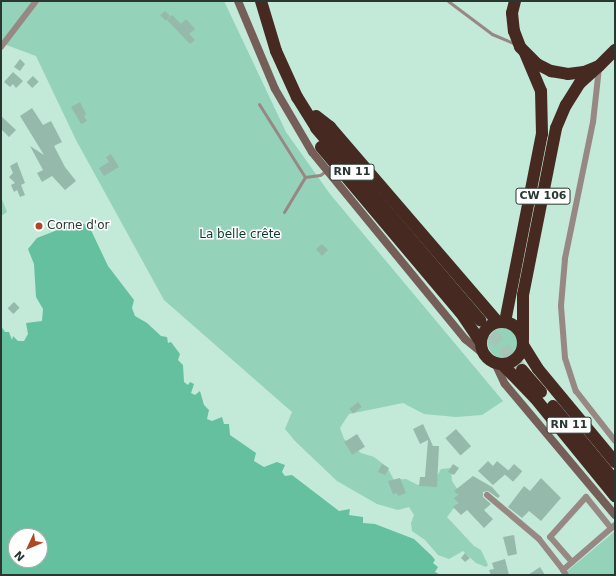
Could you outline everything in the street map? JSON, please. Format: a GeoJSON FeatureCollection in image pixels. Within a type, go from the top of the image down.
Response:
{"type":"FeatureCollection","features":[{"type":"Feature","properties":{"kind":"highway"},"geometry":{"type":"LineString","coordinates":[[515,1],[512,13],[514,31],[523,50],[537,64],[557,72],[584,72],[599,66],[615,50]]}},
{"type":"Feature","properties":{"kind":"highway","name":"RN 11"},"geometry":{"type":"LineString","coordinates":[[267,3],[290,65],[312,115],[482,319]]}},
{"type":"Feature","properties":{"kind":"highway","name":"CW 106"},"geometry":{"type":"LineString","coordinates":[[502,322],[514,285],[542,134],[543,110],[537,79],[523,50]]}},
{"type":"Feature","properties":{"kind":"highway","name":"CW 106"},"geometry":{"type":"LineString","coordinates":[[523,342],[523,295],[556,128],[566,104],[580,83],[599,66]]}},
{"type":"Feature","properties":{"kind":"highway"},"geometry":{"type":"LineString","coordinates":[[312,115],[330,126],[481,303],[502,322],[517,328],[538,369],[615,462]]}},
{"type":"Feature","properties":{"kind":"highway"},"geometry":{"type":"LineString","coordinates":[[312,115],[315,136],[326,154],[462,313],[481,343],[485,355],[499,364],[535,398],[615,496]]}},
{"type":"Feature","properties":{"kind":"highway"},"geometry":{"type":"LineString","coordinates":[[481,303],[494,308],[501,306],[514,285]]}},
{"type":"Feature","properties":{"kind":"highway"},"geometry":{"type":"LineString","coordinates":[[481,343],[486,329],[502,322]]}},
{"type":"Feature","properties":{"kind":"highway"},"geometry":{"type":"LineString","coordinates":[[499,364],[514,361],[523,342]]}},
{"type":"Feature","properties":{"kind":"highway","name":"RN 11"},"geometry":{"type":"LineString","coordinates":[[615,474],[524,368],[615,481]]}},
{"type":"Feature","properties":{"kind":"street"},"geometry":{"type":"LineString","coordinates":[[1,47],[36,1]]}},
{"type":"Feature","properties":{"kind":"street"},"geometry":{"type":"LineString","coordinates":[[238,1],[283,107],[326,171],[469,342],[485,355]]}},
{"type":"Feature","properties":{"kind":"street"},"geometry":{"type":"LineString","coordinates":[[599,66],[594,117],[565,259],[561,306],[565,358],[576,391],[615,442]]}},
{"type":"Feature","properties":{"kind":"street"},"geometry":{"type":"LineString","coordinates":[[499,364],[504,384],[615,515]]}},
{"type":"Feature","properties":{"kind":"street"},"geometry":{"type":"LineString","coordinates":[[487,495],[539,539],[564,573],[572,562],[613,527],[586,497],[550,537],[572,562]]}},
{"type":"Feature","properties":{"kind":"lane"},"geometry":{"type":"LineString","coordinates":[[448,1],[492,34],[523,50]]}},
{"type":"Feature","properties":{"kind":"lane"},"geometry":{"type":"LineString","coordinates":[[259,104],[305,177]]}},
{"type":"Feature","properties":{"kind":"lane"},"geometry":{"type":"LineString","coordinates":[[305,177],[320,175],[326,171]]}},
{"type":"Feature","properties":{"kind":"lane"},"geometry":{"type":"LineString","coordinates":[[284,212],[305,177]]}},
{"type":"Feature","properties":{"kind":"green space","name":"La belle crête"},"geometry":{"type":"Polygon","coordinates":[[[1,1],[224,1],[286,132],[330,194],[503,401],[482,415],[456,417],[424,414],[403,403],[349,414],[340,428],[344,439],[361,453],[374,457],[387,467],[394,480],[406,479],[418,485],[431,481],[437,476],[441,469],[451,468],[452,481],[458,490],[457,504],[447,517],[474,546],[481,550],[488,565],[486,567],[476,563],[463,551],[449,559],[438,555],[425,540],[412,531],[411,523],[414,515],[409,507],[398,510],[377,504],[337,481],[295,441],[285,429],[292,412],[164,300],[76,140],[36,56],[1,43],[1,1]]]}},
{"type":"Feature","properties":{"kind":"green space"},"geometry":{"type":"Polygon","coordinates":[[[1,197],[7,212],[1,216],[1,197]]]}},
{"type":"Feature","properties":{"kind":"green space"},"geometry":{"type":"Polygon","coordinates":[[[503,328],[514,332],[518,343],[514,354],[503,358],[492,354],[488,343],[492,332],[503,328]]]}},
{"type":"Feature","properties":{"kind":"green space"},"geometry":{"type":"Polygon","coordinates":[[[615,531],[615,575],[567,575],[565,573],[615,531]]]}},
{"type":"Feature","properties":{"kind":"shaded area"},"geometry":{"type":"Polygon","coordinates":[[[78,222],[89,226],[108,266],[134,300],[132,308],[135,316],[147,323],[161,336],[167,337],[168,343],[171,342],[180,354],[178,360],[183,365],[184,382],[188,385],[190,382],[194,384],[191,393],[195,395],[200,391],[204,405],[209,410],[207,419],[212,421],[222,417],[224,424],[229,424],[230,435],[256,453],[254,461],[264,467],[277,462],[285,465],[282,472],[285,476],[292,475],[339,511],[350,509],[349,515],[363,517],[363,523],[375,524],[414,539],[435,560],[433,563],[438,567],[435,572],[441,575],[1,575],[1,326],[5,332],[9,332],[12,340],[13,336],[18,341],[24,341],[28,334],[26,323],[42,321],[43,309],[36,297],[34,264],[28,249],[37,238],[78,222]]]}},
{"type":"Feature","properties":{"kind":"building"},"geometry":{"type":"Polygon","coordinates":[[[165,11],[170,16],[166,21],[160,15],[165,11]]]}},
{"type":"Feature","properties":{"kind":"building"},"geometry":{"type":"Polygon","coordinates":[[[172,15],[181,24],[186,19],[195,29],[189,34],[195,40],[190,44],[167,20],[172,15]]]}},
{"type":"Feature","properties":{"kind":"building"},"geometry":{"type":"Polygon","coordinates":[[[20,59],[25,64],[20,71],[14,67],[20,59]]]}},
{"type":"Feature","properties":{"kind":"building"},"geometry":{"type":"Polygon","coordinates":[[[13,72],[23,81],[16,88],[13,84],[10,87],[4,82],[13,72]]]}},
{"type":"Feature","properties":{"kind":"building"},"geometry":{"type":"Polygon","coordinates":[[[33,76],[39,82],[32,88],[27,82],[33,76]]]}},
{"type":"Feature","properties":{"kind":"building"},"geometry":{"type":"Polygon","coordinates":[[[80,102],[86,114],[84,116],[87,121],[81,124],[71,107],[80,102]]]}},
{"type":"Feature","properties":{"kind":"building"},"geometry":{"type":"Polygon","coordinates":[[[32,108],[43,125],[51,121],[62,142],[54,146],[65,167],[76,181],[65,190],[52,176],[42,182],[37,173],[43,170],[30,146],[44,155],[20,116],[32,108]]]}},
{"type":"Feature","properties":{"kind":"building"},"geometry":{"type":"Polygon","coordinates":[[[1,116],[16,130],[9,137],[1,129],[1,116]]]}},
{"type":"Feature","properties":{"kind":"building"},"geometry":{"type":"Polygon","coordinates":[[[111,154],[119,167],[104,176],[99,168],[109,162],[106,157],[111,154]]]}},
{"type":"Feature","properties":{"kind":"building"},"geometry":{"type":"Polygon","coordinates":[[[17,162],[25,183],[21,185],[25,195],[20,197],[17,190],[14,192],[11,185],[15,183],[9,177],[13,173],[10,166],[17,162]]]}},
{"type":"Feature","properties":{"kind":"building"},"geometry":{"type":"Polygon","coordinates":[[[322,244],[328,250],[322,256],[316,249],[322,244]]]}},
{"type":"Feature","properties":{"kind":"building"},"geometry":{"type":"Polygon","coordinates":[[[14,302],[20,308],[13,314],[8,308],[14,302]]]}},
{"type":"Feature","properties":{"kind":"building"},"geometry":{"type":"Polygon","coordinates":[[[358,402],[362,407],[353,414],[349,409],[358,402]]]}},
{"type":"Feature","properties":{"kind":"building"},"geometry":{"type":"Polygon","coordinates":[[[423,424],[433,446],[439,446],[437,487],[419,486],[420,477],[425,477],[428,440],[420,444],[413,429],[423,424]]]}},
{"type":"Feature","properties":{"kind":"building"},"geometry":{"type":"Polygon","coordinates":[[[456,429],[471,446],[461,456],[445,438],[456,429]]]}},
{"type":"Feature","properties":{"kind":"building"},"geometry":{"type":"Polygon","coordinates":[[[357,434],[365,447],[352,455],[344,442],[357,434]]]}},
{"type":"Feature","properties":{"kind":"building"},"geometry":{"type":"Polygon","coordinates":[[[488,461],[493,466],[497,461],[509,471],[493,485],[478,471],[488,461]]]}},
{"type":"Feature","properties":{"kind":"building"},"geometry":{"type":"Polygon","coordinates":[[[382,464],[389,468],[385,475],[378,472],[382,464]]]}},
{"type":"Feature","properties":{"kind":"building"},"geometry":{"type":"Polygon","coordinates":[[[453,464],[459,468],[454,475],[448,472],[453,464]]]}},
{"type":"Feature","properties":{"kind":"building"},"geometry":{"type":"Polygon","coordinates":[[[514,464],[522,471],[513,482],[505,475],[514,464]]]}},
{"type":"Feature","properties":{"kind":"building"},"geometry":{"type":"Polygon","coordinates":[[[473,476],[492,487],[500,496],[498,498],[488,491],[483,492],[483,497],[491,504],[484,510],[493,519],[484,528],[467,510],[461,515],[453,507],[458,503],[454,498],[458,495],[454,491],[473,476]]]}},
{"type":"Feature","properties":{"kind":"building"},"geometry":{"type":"Polygon","coordinates":[[[400,478],[406,493],[398,496],[397,493],[393,494],[388,481],[400,478]]]}},
{"type":"Feature","properties":{"kind":"building"},"geometry":{"type":"Polygon","coordinates":[[[541,478],[561,498],[541,521],[529,511],[522,518],[508,507],[524,486],[530,491],[541,478]]]}},
{"type":"Feature","properties":{"kind":"building"},"geometry":{"type":"Polygon","coordinates":[[[514,535],[517,554],[508,556],[503,537],[514,535]]]}},
{"type":"Feature","properties":{"kind":"building"},"geometry":{"type":"Polygon","coordinates":[[[465,553],[470,558],[465,562],[461,558],[465,553]]]}},
{"type":"Feature","properties":{"kind":"building"},"geometry":{"type":"Polygon","coordinates":[[[505,559],[509,575],[491,575],[489,570],[494,569],[492,563],[505,559]]]}},
{"type":"Feature","properties":{"kind":"building"},"geometry":{"type":"Polygon","coordinates":[[[540,567],[545,575],[528,575],[540,567]]]}},
{"type":"Feature","properties":{"kind":"tunnel"},"geometry":{"type":"LineString","coordinates":[[480,320],[522,370]]}},
{"type":"Feature","properties":{"kind":"place","name":"Corne d'or"},"geometry":{"type":"Point","coordinates":[39,226]}}]}
